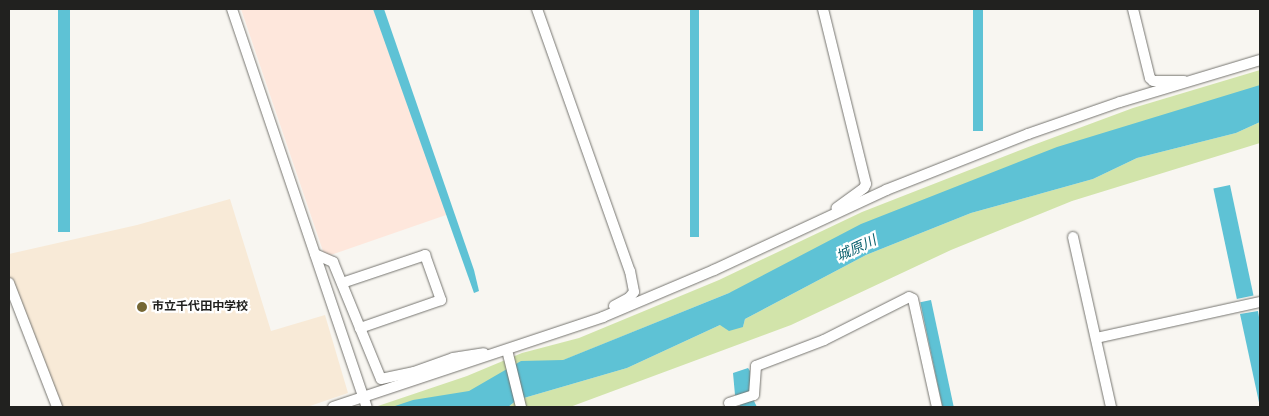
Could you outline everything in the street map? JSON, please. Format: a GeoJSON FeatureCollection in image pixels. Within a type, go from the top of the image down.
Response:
{"type":"FeatureCollection","features":[{"type":"Feature","properties":{"kind":"street"},"geometry":{"type":"LineString","coordinates":[[232,9],[367,407]]}},
{"type":"Feature","properties":{"kind":"street"},"geometry":{"type":"LineString","coordinates":[[537,9],[631,278],[634,292],[629,298],[615,306],[603,317]]}},
{"type":"Feature","properties":{"kind":"street"},"geometry":{"type":"LineString","coordinates":[[823,9],[866,184],[864,188],[849,197],[828,216]]}},
{"type":"Feature","properties":{"kind":"street"},"geometry":{"type":"LineString","coordinates":[[1133,9],[1150,78],[1153,81],[1178,79],[1189,82]]}},
{"type":"Feature","properties":{"kind":"street"},"geometry":{"type":"LineString","coordinates":[[333,407],[508,350],[528,341],[566,331],[603,317],[714,270],[886,190],[1028,134],[1120,102],[1260,60]]}},
{"type":"Feature","properties":{"kind":"street"},"geometry":{"type":"LineString","coordinates":[[1073,237],[1111,407]]}},
{"type":"Feature","properties":{"kind":"street"},"geometry":{"type":"LineString","coordinates":[[315,254],[333,262],[381,379],[414,372],[453,358],[482,353],[492,354]]}},
{"type":"Feature","properties":{"kind":"street"},"geometry":{"type":"LineString","coordinates":[[342,283],[425,255],[441,300],[360,328]]}},
{"type":"Feature","properties":{"kind":"street"},"geometry":{"type":"LineString","coordinates":[[9,283],[57,407]]}},
{"type":"Feature","properties":{"kind":"street"},"geometry":{"type":"LineString","coordinates":[[729,403],[754,395],[756,366],[824,340],[909,297],[913,299],[937,407]]}},
{"type":"Feature","properties":{"kind":"street"},"geometry":{"type":"LineString","coordinates":[[1096,338],[1260,302]]}},
{"type":"Feature","properties":{"kind":"street"},"geometry":{"type":"LineString","coordinates":[[508,350],[521,407]]}},
{"type":"Feature","properties":{"kind":"shaded area"},"geometry":{"type":"Polygon","coordinates":[[[241,9],[378,9],[449,214],[325,257],[241,9]]]}},
{"type":"Feature","properties":{"kind":"shaded area","name":"市立千代田中学校"},"geometry":{"type":"Polygon","coordinates":[[[230,199],[271,331],[325,315],[348,393],[307,407],[62,407],[9,277],[9,254],[137,225],[230,199]]]}},
{"type":"Feature","properties":{"kind":"green space"},"geometry":{"type":"Polygon","coordinates":[[[1260,70],[1260,92],[765,283],[729,293],[462,401],[412,407],[375,407],[467,376],[522,353],[579,338],[719,280],[862,212],[1036,144],[1133,108],[1260,70]]]}},
{"type":"Feature","properties":{"kind":"green space"},"geometry":{"type":"Polygon","coordinates":[[[1260,122],[1260,143],[1072,201],[951,250],[791,325],[570,407],[508,407],[517,400],[627,368],[720,325],[743,327],[745,319],[866,255],[971,213],[1093,179],[1137,158],[1236,133],[1260,122]]]}},
{"type":"Feature","properties":{"kind":"water"},"geometry":{"type":"Polygon","coordinates":[[[58,9],[70,9],[70,232],[58,232],[58,9]]]}},
{"type":"Feature","properties":{"kind":"water"},"geometry":{"type":"Polygon","coordinates":[[[373,9],[384,9],[474,270],[479,291],[474,293],[373,9]]]}},
{"type":"Feature","properties":{"kind":"water"},"geometry":{"type":"Polygon","coordinates":[[[690,9],[699,9],[699,237],[690,237],[690,9]]]}},
{"type":"Feature","properties":{"kind":"water"},"geometry":{"type":"Polygon","coordinates":[[[973,9],[983,9],[983,131],[973,131],[973,9]]]}},
{"type":"Feature","properties":{"kind":"water","name":"城原川"},"geometry":{"type":"Polygon","coordinates":[[[1260,85],[1260,122],[1236,133],[1137,158],[1093,179],[971,213],[866,255],[745,319],[743,327],[729,331],[720,325],[627,368],[517,400],[508,407],[392,407],[413,400],[469,391],[521,361],[563,360],[729,293],[861,224],[1057,147],[1260,85]]]}},
{"type":"Feature","properties":{"kind":"water"},"geometry":{"type":"Polygon","coordinates":[[[1230,185],[1253,296],[1237,299],[1213,189],[1230,185]]]}},
{"type":"Feature","properties":{"kind":"water"},"geometry":{"type":"Polygon","coordinates":[[[931,300],[954,407],[942,407],[920,302],[931,300]]]}},
{"type":"Feature","properties":{"kind":"water"},"geometry":{"type":"Polygon","coordinates":[[[1258,311],[1260,323],[1260,407],[1240,314],[1258,311]]]}},
{"type":"Feature","properties":{"kind":"water"},"geometry":{"type":"Polygon","coordinates":[[[748,368],[750,371],[750,393],[757,407],[740,407],[738,397],[735,395],[733,373],[748,368]]]}},
{"type":"Feature","properties":{"kind":"place","name":"市立千代田中学校"},"geometry":{"type":"Point","coordinates":[142,307]}}]}
